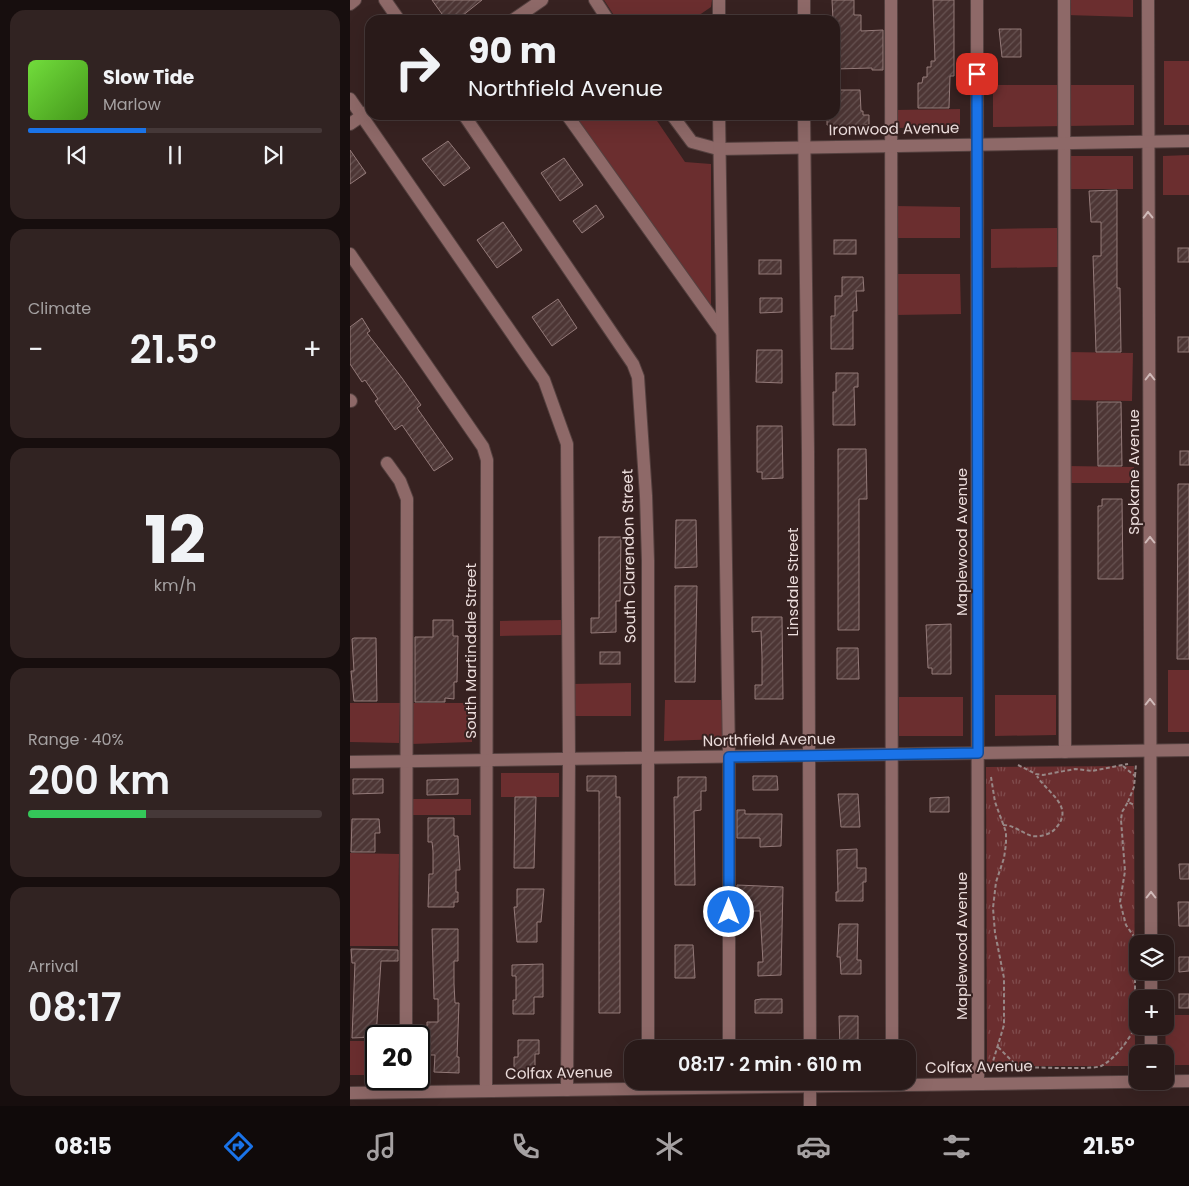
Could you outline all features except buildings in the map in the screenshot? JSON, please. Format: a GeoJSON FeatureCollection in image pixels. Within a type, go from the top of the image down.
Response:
{"type":"FeatureCollection","features":[{"type":"Feature","properties":{"kind":"street"},"geometry":{"type":"LineString","coordinates":[[350,4],[355,0]]}},
{"type":"Feature","properties":{"kind":"street"},"geometry":{"type":"LineString","coordinates":[[385,0],[395,15]]}},
{"type":"Feature","properties":{"kind":"street"},"geometry":{"type":"LineString","coordinates":[[520,15],[542,0]]}},
{"type":"Feature","properties":{"kind":"street"},"geometry":{"type":"LineString","coordinates":[[594,0],[604,15]]}},
{"type":"Feature","properties":{"kind":"street"},"geometry":{"type":"LineString","coordinates":[[719,0],[719,15]]}},
{"type":"Feature","properties":{"kind":"street"},"geometry":{"type":"LineString","coordinates":[[804,0],[804,15]]}},
{"type":"Feature","properties":{"kind":"street"},"geometry":{"type":"LineString","coordinates":[[891,0],[892,1040]]}},
{"type":"Feature","properties":{"kind":"street","name":"Maplewood Avenue"},"geometry":{"type":"LineString","coordinates":[[976,0],[978,1083]]}},
{"type":"Feature","properties":{"kind":"street"},"geometry":{"type":"LineString","coordinates":[[1064,0],[1065,752]]}},
{"type":"Feature","properties":{"kind":"street","name":"Spokane Avenue"},"geometry":{"type":"LineString","coordinates":[[1148,0],[1151,935]]}},
{"type":"Feature","properties":{"kind":"street"},"geometry":{"type":"LineString","coordinates":[[350,99],[365,112]]}},
{"type":"Feature","properties":{"kind":"street"},"geometry":{"type":"LineString","coordinates":[[350,124],[365,114]]}},
{"type":"Feature","properties":{"kind":"street"},"geometry":{"type":"LineString","coordinates":[[371,120],[544,380],[567,444],[569,759],[566,1090]]}},
{"type":"Feature","properties":{"kind":"street","name":"South Clarendon Street"},"geometry":{"type":"LineString","coordinates":[[467,120],[636,370],[646,496],[648,1040]]}},
{"type":"Feature","properties":{"kind":"street"},"geometry":{"type":"LineString","coordinates":[[571,120],[722,332]]}},
{"type":"Feature","properties":{"kind":"street","name":"Ironwood Avenue"},"geometry":{"type":"LineString","coordinates":[[676,120],[692,142],[719,149],[804,146],[1189,141]]}},
{"type":"Feature","properties":{"kind":"street"},"geometry":{"type":"LineString","coordinates":[[719,120],[729,757],[730,1040]]}},
{"type":"Feature","properties":{"kind":"street","name":"Linsdale Street"},"geometry":{"type":"LineString","coordinates":[[804,120],[810,756],[810,1040]]}},
{"type":"Feature","properties":{"kind":"street","name":"South Martindale Street"},"geometry":{"type":"LineString","coordinates":[[350,254],[486,453],[486,1091]]}},
{"type":"Feature","properties":{"kind":"street"},"geometry":{"type":"LineString","coordinates":[[387,463],[400,481],[407,499],[406,1025]]}},
{"type":"Feature","properties":{"kind":"street","name":"Northfield Avenue"},"geometry":{"type":"LineString","coordinates":[[350,762],[1189,750]]}},
{"type":"Feature","properties":{"kind":"street","name":"Colfax Avenue"},"geometry":{"type":"LineString","coordinates":[[916,1083],[1129,1081]]}},
{"type":"Feature","properties":{"kind":"street","name":"Colfax Avenue"},"geometry":{"type":"LineString","coordinates":[[1174,1081],[1189,1081]]}},
{"type":"Feature","properties":{"kind":"street","name":"Colfax Avenue"},"geometry":{"type":"LineString","coordinates":[[350,1093],[566,1090],[624,1086]]}},
{"type":"Feature","properties":{"kind":"street"},"geometry":{"type":"LineString","coordinates":[[810,1090],[810,1106]]}},
{"type":"Feature","properties":{"kind":"path"},"geometry":{"type":"LineString","coordinates":[[1003,825],[1033,836],[1051,832],[1057,827],[1061,818],[1062,810],[1059,802],[1036,774],[1016,764]]}},
{"type":"Feature","properties":{"kind":"path"},"geometry":{"type":"LineString","coordinates":[[998,1048],[1018,1067],[1100,1067],[1116,1054],[1135,1028],[1135,938],[1126,925],[1120,902],[1126,871],[1121,820],[1122,812],[1134,787],[1136,764]]}},
{"type":"Feature","properties":{"kind":"path"},"geometry":{"type":"LineString","coordinates":[[1036,774],[1075,769],[1092,771],[1142,764]]}},
{"type":"Feature","properties":{"kind":"path"},"geometry":{"type":"LineString","coordinates":[[1122,766],[1135,776]]}},
{"type":"Feature","properties":{"kind":"path"},"geometry":{"type":"LineString","coordinates":[[991,771],[995,802],[1006,832],[1004,858],[996,882],[993,908],[995,933],[1004,978],[1004,1025],[991,1068]]}},
{"type":"Feature","properties":{"kind":"path"},"geometry":{"type":"LineString","coordinates":[[1128,802],[1134,806]]}},
{"type":"Feature","properties":{"kind":"green space"},"geometry":{"type":"Polygon","coordinates":[[[604,0],[712,0],[711,7],[699,15],[614,15],[604,0]]]}},
{"type":"Feature","properties":{"kind":"green space"},"geometry":{"type":"Polygon","coordinates":[[[1066,0],[1133,0],[1133,17],[1066,15],[1066,0]]]}},
{"type":"Feature","properties":{"kind":"green space"},"geometry":{"type":"Polygon","coordinates":[[[1164,61],[1189,61],[1189,125],[1164,125],[1164,61]]]}},
{"type":"Feature","properties":{"kind":"green space"},"geometry":{"type":"Polygon","coordinates":[[[993,85],[1134,85],[1134,125],[993,127],[993,85]]]}},
{"type":"Feature","properties":{"kind":"green space"},"geometry":{"type":"Polygon","coordinates":[[[960,109],[960,127],[894,128],[894,110],[960,109]]]}},
{"type":"Feature","properties":{"kind":"green space"},"geometry":{"type":"Polygon","coordinates":[[[576,120],[656,120],[685,162],[711,164],[711,307],[576,120]]]}},
{"type":"Feature","properties":{"kind":"green space"},"geometry":{"type":"Polygon","coordinates":[[[1189,155],[1189,195],[1163,195],[1163,156],[1189,155]]]}},
{"type":"Feature","properties":{"kind":"green space"},"geometry":{"type":"Polygon","coordinates":[[[1066,156],[1133,156],[1133,189],[1066,189],[1066,156]]]}},
{"type":"Feature","properties":{"kind":"green space"},"geometry":{"type":"Polygon","coordinates":[[[895,206],[960,207],[960,238],[895,238],[895,206]]]}},
{"type":"Feature","properties":{"kind":"green space"},"geometry":{"type":"Polygon","coordinates":[[[1057,228],[1058,267],[991,268],[991,229],[1057,228]]]}},
{"type":"Feature","properties":{"kind":"green space"},"geometry":{"type":"Polygon","coordinates":[[[894,274],[960,274],[961,314],[895,315],[894,274]]]}},
{"type":"Feature","properties":{"kind":"green space"},"geometry":{"type":"Polygon","coordinates":[[[1068,352],[1133,353],[1132,401],[1067,400],[1068,352]]]}},
{"type":"Feature","properties":{"kind":"green space"},"geometry":{"type":"Polygon","coordinates":[[[1067,466],[1134,467],[1134,483],[1067,483],[1067,466]]]}},
{"type":"Feature","properties":{"kind":"green space"},"geometry":{"type":"Polygon","coordinates":[[[561,620],[562,635],[500,636],[500,621],[561,620]]]}},
{"type":"Feature","properties":{"kind":"green space"},"geometry":{"type":"Polygon","coordinates":[[[1168,670],[1189,670],[1189,732],[1168,732],[1168,670]]]}},
{"type":"Feature","properties":{"kind":"green space"},"geometry":{"type":"Polygon","coordinates":[[[631,683],[631,716],[570,716],[570,684],[631,683]]]}},
{"type":"Feature","properties":{"kind":"green space"},"geometry":{"type":"Polygon","coordinates":[[[995,695],[1056,695],[1056,735],[995,736],[995,695]]]}},
{"type":"Feature","properties":{"kind":"green space"},"geometry":{"type":"Polygon","coordinates":[[[899,697],[963,697],[963,736],[899,736],[899,697]]]}},
{"type":"Feature","properties":{"kind":"green space"},"geometry":{"type":"Polygon","coordinates":[[[665,700],[725,700],[725,739],[664,741],[665,700]]]}},
{"type":"Feature","properties":{"kind":"green space"},"geometry":{"type":"Polygon","coordinates":[[[350,703],[400,703],[399,743],[350,742],[350,703]]]}},
{"type":"Feature","properties":{"kind":"green space"},"geometry":{"type":"Polygon","coordinates":[[[411,703],[471,703],[472,742],[411,744],[411,703]]]}},
{"type":"Feature","properties":{"kind":"green space"},"geometry":{"type":"Polygon","coordinates":[[[1134,766],[1135,935],[1129,935],[1129,980],[1135,980],[1135,990],[1129,990],[1129,1035],[1135,1035],[1135,1045],[1129,1045],[1129,1066],[987,1066],[986,767],[1134,766]]]}},
{"type":"Feature","properties":{"kind":"green space"},"geometry":{"type":"Polygon","coordinates":[[[501,773],[559,773],[559,797],[501,797],[501,773]]]}},
{"type":"Feature","properties":{"kind":"green space"},"geometry":{"type":"Polygon","coordinates":[[[409,799],[471,799],[471,815],[409,815],[409,799]]]}},
{"type":"Feature","properties":{"kind":"green space"},"geometry":{"type":"Polygon","coordinates":[[[350,853],[399,854],[398,946],[350,946],[350,853]]]}},
{"type":"Feature","properties":{"kind":"green space"},"geometry":{"type":"Polygon","coordinates":[[[1174,1015],[1189,1015],[1189,1065],[1174,1065],[1174,1045],[1166,1045],[1165,1035],[1174,1035],[1174,1015]]]}},
{"type":"Feature","properties":{"kind":"green space"},"geometry":{"type":"Polygon","coordinates":[[[350,1041],[365,1041],[365,1075],[350,1075],[350,1041]]]}},
{"type":"Feature","properties":{"kind":"route"},"geometry":{"type":"LineString","coordinates":[[729,912],[729,757],[978,753],[977,74]]}}]}
